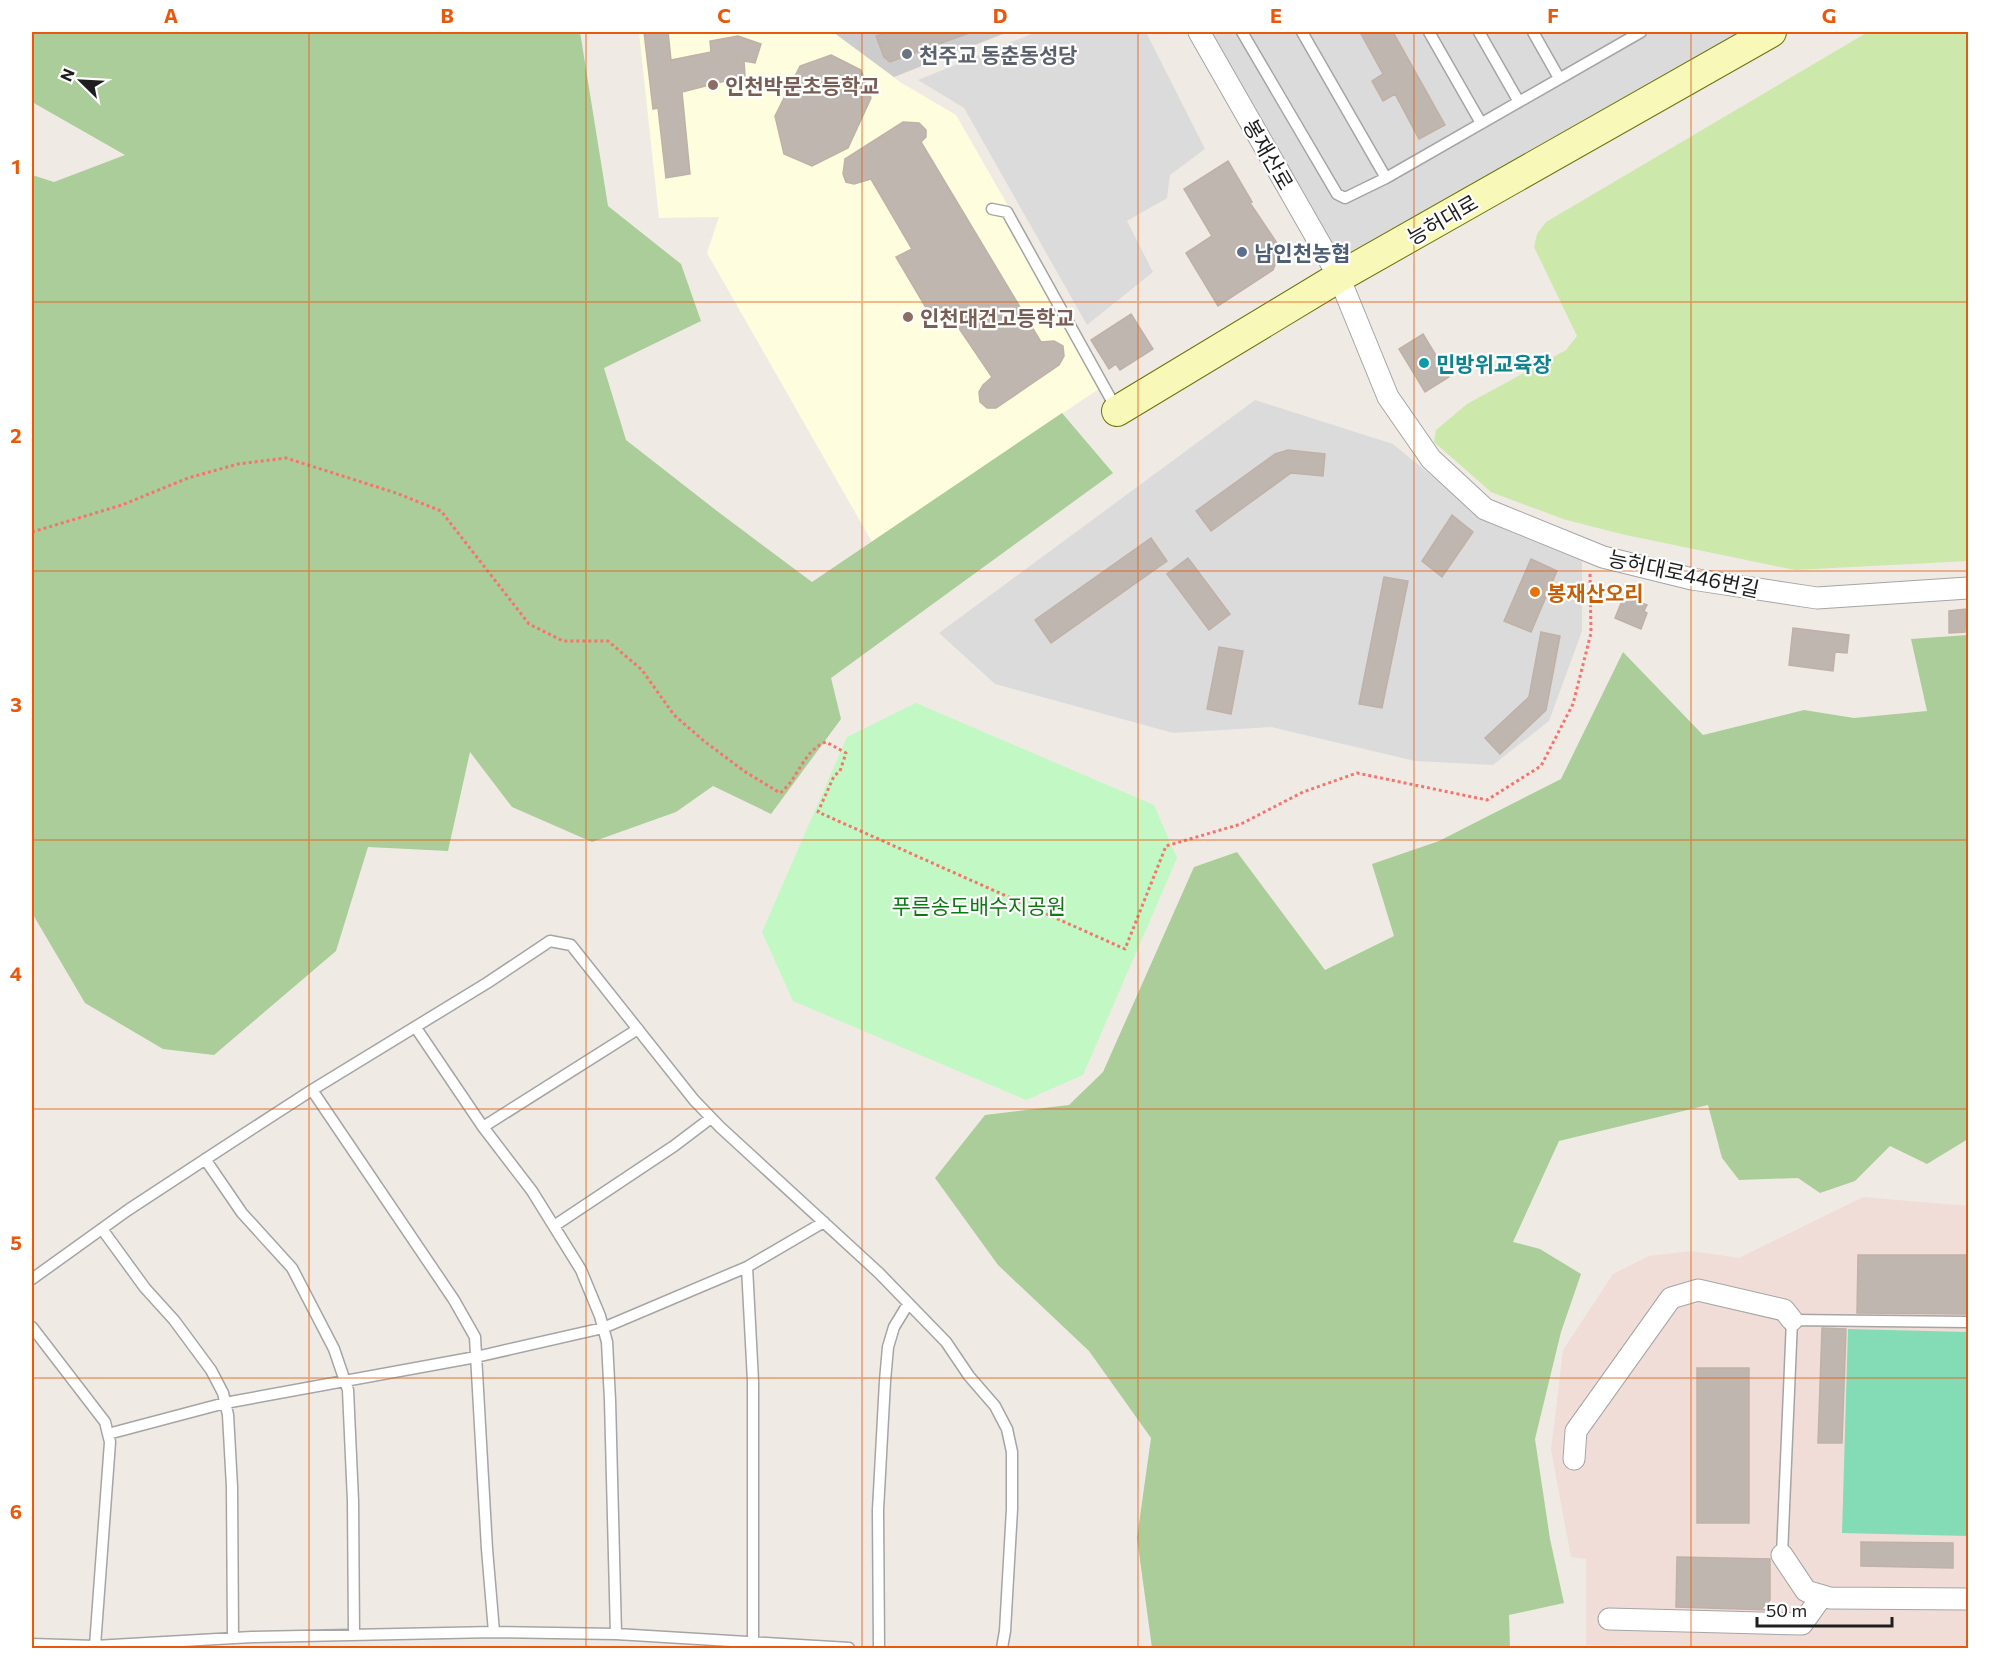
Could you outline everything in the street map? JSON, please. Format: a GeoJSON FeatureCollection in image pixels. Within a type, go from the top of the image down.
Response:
{"type":"FeatureCollection","features":[{"type":"Feature","properties":{"kind":"main road","name":"능허대로"},"geometry":{"type":"LineString","coordinates":[[1117,411],[1339,277],[1771,32]]}},
{"type":"Feature","properties":{"kind":"street","name":"봉재산로"},"geometry":{"type":"LineString","coordinates":[[1199,32],[1339,277],[1388,397]]}},
{"type":"Feature","properties":{"kind":"street","name":"능허대로446번길"},"geometry":{"type":"LineString","coordinates":[[1388,397],[1431,459],[1485,509],[1603,557],[1692,579],[1817,598],[1968,588]]}},
{"type":"Feature","properties":{"kind":"street"},"geometry":{"type":"LineString","coordinates":[[1574,1459],[1576,1431],[1671,1298],[1698,1290],[1784,1310],[1792,1320]]}},
{"type":"Feature","properties":{"kind":"street"},"geometry":{"type":"LineString","coordinates":[[1782,1555],[1806,1591],[1830,1598],[1968,1599]]}},
{"type":"Feature","properties":{"kind":"street"},"geometry":{"type":"LineString","coordinates":[[1609,1620],[1802,1624],[1822,1596]]}},
{"type":"Feature","properties":{"kind":"lane"},"geometry":{"type":"LineString","coordinates":[[1242,32],[1337,194],[1345,198],[1386,178],[1641,32]]}},
{"type":"Feature","properties":{"kind":"lane"},"geometry":{"type":"LineString","coordinates":[[1302,32],[1386,178]]}},
{"type":"Feature","properties":{"kind":"lane"},"geometry":{"type":"LineString","coordinates":[[1429,32],[1481,123]]}},
{"type":"Feature","properties":{"kind":"lane"},"geometry":{"type":"LineString","coordinates":[[1479,32],[1519,102]]}},
{"type":"Feature","properties":{"kind":"lane"},"geometry":{"type":"LineString","coordinates":[[1533,32],[1559,78]]}},
{"type":"Feature","properties":{"kind":"lane"},"geometry":{"type":"LineString","coordinates":[[992,209],[1006,213],[1117,411]]}},
{"type":"Feature","properties":{"kind":"lane"},"geometry":{"type":"LineString","coordinates":[[32,1279],[205,1159],[312,1090],[416,1028],[550,941],[571,945],[694,1100],[879,1273],[946,1342],[969,1376],[995,1406],[1007,1430],[1012,1452],[1012,1509],[1002,1648]]}},
{"type":"Feature","properties":{"kind":"lane"},"geometry":{"type":"LineString","coordinates":[[416,1028],[483,1127],[532,1191],[581,1270],[600,1316],[607,1342],[610,1400],[616,1634]]}},
{"type":"Feature","properties":{"kind":"lane"},"geometry":{"type":"LineString","coordinates":[[483,1127],[638,1029]]}},
{"type":"Feature","properties":{"kind":"lane"},"geometry":{"type":"LineString","coordinates":[[312,1090],[454,1300],[475,1337],[494,1632]]}},
{"type":"Feature","properties":{"kind":"lane"},"geometry":{"type":"LineString","coordinates":[[554,1226],[674,1146],[711,1118]]}},
{"type":"Feature","properties":{"kind":"lane"},"geometry":{"type":"LineString","coordinates":[[205,1159],[242,1213],[292,1268],[334,1349],[348,1390],[354,1634]]}},
{"type":"Feature","properties":{"kind":"lane"},"geometry":{"type":"LineString","coordinates":[[108,1434],[225,1403],[476,1357],[603,1328],[747,1267],[824,1222]]}},
{"type":"Feature","properties":{"kind":"lane"},"geometry":{"type":"LineString","coordinates":[[102,1229],[145,1288],[174,1320],[211,1370],[224,1393],[232,1487],[233,1637]]}},
{"type":"Feature","properties":{"kind":"lane"},"geometry":{"type":"LineString","coordinates":[[747,1267],[753,1381],[753,1642]]}},
{"type":"Feature","properties":{"kind":"lane"},"geometry":{"type":"LineString","coordinates":[[879,1648],[878,1510],[885,1381],[888,1347],[894,1327],[908,1304]]}},
{"type":"Feature","properties":{"kind":"lane"},"geometry":{"type":"LineString","coordinates":[[1782,1555],[1792,1320],[1968,1322]]}},
{"type":"Feature","properties":{"kind":"lane"},"geometry":{"type":"LineString","coordinates":[[32,1327],[105,1422],[110,1442],[95,1646]]}},
{"type":"Feature","properties":{"kind":"lane"},"geometry":{"type":"LineString","coordinates":[[32,1644],[95,1646],[233,1637],[494,1632],[616,1634],[849,1648]]}},
{"type":"Feature","properties":{"kind":"path"},"geometry":{"type":"LineString","coordinates":[[32,532],[122,505],[188,478],[238,464],[286,458],[396,493],[441,511],[529,624],[563,641],[608,640],[642,670],[674,715],[744,771],[780,793],[790,786],[802,764],[819,745],[826,742],[846,753],[840,771],[834,776],[818,812],[1125,949],[1166,846],[1241,824],[1303,792],[1357,773],[1487,800],[1541,766],[1573,704],[1591,633],[1592,576],[1589,569]]}},
{"type":"Feature","properties":{"kind":"shaded area","name":"인천대건고등학교"},"geometry":{"type":"Polygon","coordinates":[[[639,32],[833,32],[900,82],[956,115],[1109,382],[872,542],[707,253],[719,217],[659,218],[639,32]]]}},
{"type":"Feature","properties":{"kind":"shaded area","name":"천주교 동춘동성당"},"geometry":{"type":"Polygon","coordinates":[[[833,32],[1008,32],[894,77],[833,32]]]}},
{"type":"Feature","properties":{"kind":"shaded area"},"geometry":{"type":"Polygon","coordinates":[[[1036,32],[1146,32],[1205,149],[1170,175],[1167,198],[1127,221],[1153,272],[1087,325],[964,108],[918,80],[1036,32]]]}},
{"type":"Feature","properties":{"kind":"shaded area"},"geometry":{"type":"Polygon","coordinates":[[[1199,32],[1771,32],[1339,277],[1199,32]]]}},
{"type":"Feature","properties":{"kind":"shaded area"},"geometry":{"type":"Polygon","coordinates":[[[1255,400],[1393,444],[1489,523],[1582,561],[1582,631],[1549,721],[1493,765],[1415,761],[1271,727],[1173,733],[995,684],[939,633],[1255,400]]]}},
{"type":"Feature","properties":{"kind":"shaded area"},"geometry":{"type":"Polygon","coordinates":[[[1863,1197],[1968,1206],[1968,1648],[1586,1645],[1586,1559],[1571,1557],[1551,1450],[1563,1350],[1613,1274],[1649,1256],[1691,1251],[1739,1258],[1863,1197]]]}},
{"type":"Feature","properties":{"kind":"green space"},"geometry":{"type":"Polygon","coordinates":[[[32,32],[580,32],[608,206],[681,264],[701,321],[604,368],[626,440],[812,582],[1062,413],[1113,473],[831,678],[841,719],[771,814],[713,786],[676,812],[592,842],[512,807],[470,752],[448,851],[368,847],[336,951],[214,1055],[163,1049],[85,1003],[32,913],[32,175],[54,182],[125,155],[32,102],[32,32]]]}},
{"type":"Feature","properties":{"kind":"green space"},"geometry":{"type":"Polygon","coordinates":[[[1868,32],[1968,32],[1968,561],[1795,570],[1621,534],[1563,519],[1491,492],[1434,442],[1436,430],[1467,404],[1566,350],[1577,336],[1534,247],[1537,234],[1546,222],[1868,32]]]}},
{"type":"Feature","properties":{"kind":"green space"},"geometry":{"type":"Polygon","coordinates":[[[1968,635],[1968,1139],[1927,1164],[1890,1146],[1855,1181],[1820,1193],[1798,1178],[1739,1180],[1722,1158],[1708,1105],[1559,1141],[1513,1242],[1540,1249],[1581,1274],[1561,1332],[1535,1439],[1550,1539],[1564,1603],[1509,1615],[1510,1648],[1152,1648],[1137,1538],[1151,1438],[1089,1351],[998,1265],[935,1178],[985,1115],[1069,1105],[1103,1072],[1194,867],[1237,852],[1325,970],[1394,936],[1372,864],[1439,841],[1561,779],[1623,652],[1703,735],[1804,710],[1854,718],[1927,711],[1911,639],[1968,635]]]}},
{"type":"Feature","properties":{"kind":"green space","name":"푸른송도배수지공원"},"geometry":{"type":"Polygon","coordinates":[[[916,703],[1154,805],[1177,858],[1083,1075],[1026,1100],[793,1001],[762,932],[847,737],[916,703]]]}},
{"type":"Feature","properties":{"kind":"green space"},"geometry":{"type":"Polygon","coordinates":[[[1848,1329],[1968,1332],[1968,1536],[1842,1533],[1848,1329]]]}},
{"type":"Feature","properties":{"kind":"building"},"geometry":{"type":"Polygon","coordinates":[[[644,32],[668,32],[671,60],[711,52],[710,41],[738,36],[761,44],[755,63],[744,61],[745,76],[682,92],[690,174],[666,178],[658,108],[653,109],[644,32]]]}},
{"type":"Feature","properties":{"kind":"building"},"geometry":{"type":"Polygon","coordinates":[[[889,32],[969,33],[890,62],[884,57],[876,36],[889,32]]]}},
{"type":"Feature","properties":{"kind":"building"},"geometry":{"type":"Polygon","coordinates":[[[1360,32],[1393,32],[1445,125],[1419,139],[1395,94],[1383,101],[1372,81],[1383,74],[1360,32]]]}},
{"type":"Feature","properties":{"kind":"building"},"geometry":{"type":"Polygon","coordinates":[[[831,55],[861,70],[871,98],[848,148],[812,166],[784,154],[775,116],[800,66],[831,55]]]}},
{"type":"Feature","properties":{"kind":"building"},"geometry":{"type":"Polygon","coordinates":[[[903,122],[919,123],[926,130],[926,137],[921,142],[1041,342],[1054,341],[1063,346],[1064,356],[1059,365],[996,408],[987,408],[980,402],[979,392],[992,377],[946,309],[932,318],[896,257],[912,249],[871,179],[854,184],[846,182],[843,174],[845,159],[903,122]]]}},
{"type":"Feature","properties":{"kind":"building"},"geometry":{"type":"Polygon","coordinates":[[[1228,161],[1252,202],[1250,203],[1281,249],[1273,270],[1218,306],[1186,253],[1212,236],[1184,189],[1228,161]]]}},
{"type":"Feature","properties":{"kind":"building"},"geometry":{"type":"Polygon","coordinates":[[[1131,314],[1153,349],[1120,370],[1116,364],[1109,369],[1091,340],[1131,314]]]}},
{"type":"Feature","properties":{"kind":"building","name":"민방위교육장"},"geometry":{"type":"Polygon","coordinates":[[[1423,334],[1449,377],[1425,392],[1399,349],[1423,334]]]}},
{"type":"Feature","properties":{"kind":"building"},"geometry":{"type":"Polygon","coordinates":[[[1288,450],[1325,454],[1323,476],[1291,473],[1211,531],[1196,511],[1275,454],[1288,450]]]}},
{"type":"Feature","properties":{"kind":"building"},"geometry":{"type":"Polygon","coordinates":[[[1452,515],[1473,532],[1442,577],[1422,561],[1452,515]]]}},
{"type":"Feature","properties":{"kind":"building"},"geometry":{"type":"Polygon","coordinates":[[[1151,538],[1167,561],[1051,643],[1035,620],[1151,538]]]}},
{"type":"Feature","properties":{"kind":"building"},"geometry":{"type":"Polygon","coordinates":[[[1188,558],[1230,614],[1209,630],[1167,574],[1188,558]]]}},
{"type":"Feature","properties":{"kind":"building"},"geometry":{"type":"Polygon","coordinates":[[[1531,559],[1557,571],[1531,632],[1504,621],[1531,559]]]}},
{"type":"Feature","properties":{"kind":"building"},"geometry":{"type":"Polygon","coordinates":[[[1384,577],[1408,581],[1382,708],[1359,704],[1384,577]]]}},
{"type":"Feature","properties":{"kind":"building"},"geometry":{"type":"Polygon","coordinates":[[[1624,596],[1647,605],[1644,611],[1647,613],[1641,629],[1615,618],[1624,596]]]}},
{"type":"Feature","properties":{"kind":"building"},"geometry":{"type":"Polygon","coordinates":[[[1966,609],[1965,632],[1949,633],[1949,611],[1966,609]]]}},
{"type":"Feature","properties":{"kind":"building"},"geometry":{"type":"Polygon","coordinates":[[[1793,628],[1849,635],[1847,653],[1835,652],[1833,671],[1789,665],[1793,628]]]}},
{"type":"Feature","properties":{"kind":"building"},"geometry":{"type":"Polygon","coordinates":[[[1541,632],[1560,636],[1546,710],[1500,754],[1485,738],[1529,697],[1541,632]]]}},
{"type":"Feature","properties":{"kind":"building"},"geometry":{"type":"Polygon","coordinates":[[[1219,647],[1243,651],[1231,714],[1207,709],[1219,647]]]}},
{"type":"Feature","properties":{"kind":"building"},"geometry":{"type":"Polygon","coordinates":[[[1858,1255],[1968,1255],[1968,1314],[1857,1313],[1858,1255]]]}},
{"type":"Feature","properties":{"kind":"building"},"geometry":{"type":"Polygon","coordinates":[[[1822,1328],[1846,1329],[1842,1443],[1818,1443],[1822,1328]]]}},
{"type":"Feature","properties":{"kind":"building"},"geometry":{"type":"Polygon","coordinates":[[[1697,1368],[1749,1368],[1749,1523],[1697,1523],[1697,1368]]]}},
{"type":"Feature","properties":{"kind":"building"},"geometry":{"type":"Polygon","coordinates":[[[1861,1542],[1953,1543],[1953,1568],[1861,1566],[1861,1542]]]}},
{"type":"Feature","properties":{"kind":"building"},"geometry":{"type":"Polygon","coordinates":[[[1677,1557],[1770,1559],[1770,1610],[1676,1607],[1677,1557]]]}},
{"type":"Feature","properties":{"kind":"place","name":"천주교 동춘동성당"},"geometry":{"type":"Point","coordinates":[907,54]}},
{"type":"Feature","properties":{"kind":"place","name":"인천박문초등학교"},"geometry":{"type":"Point","coordinates":[713,85]}},
{"type":"Feature","properties":{"kind":"place","name":"남인천농협"},"geometry":{"type":"Point","coordinates":[1242,252]}},
{"type":"Feature","properties":{"kind":"place","name":"인천대건고등학교"},"geometry":{"type":"Point","coordinates":[908,317]}},
{"type":"Feature","properties":{"kind":"place","name":"민방위교육장"},"geometry":{"type":"Point","coordinates":[1424,363]}},
{"type":"Feature","properties":{"kind":"place","name":"봉재산오리"},"geometry":{"type":"Point","coordinates":[1535,592]}}]}
